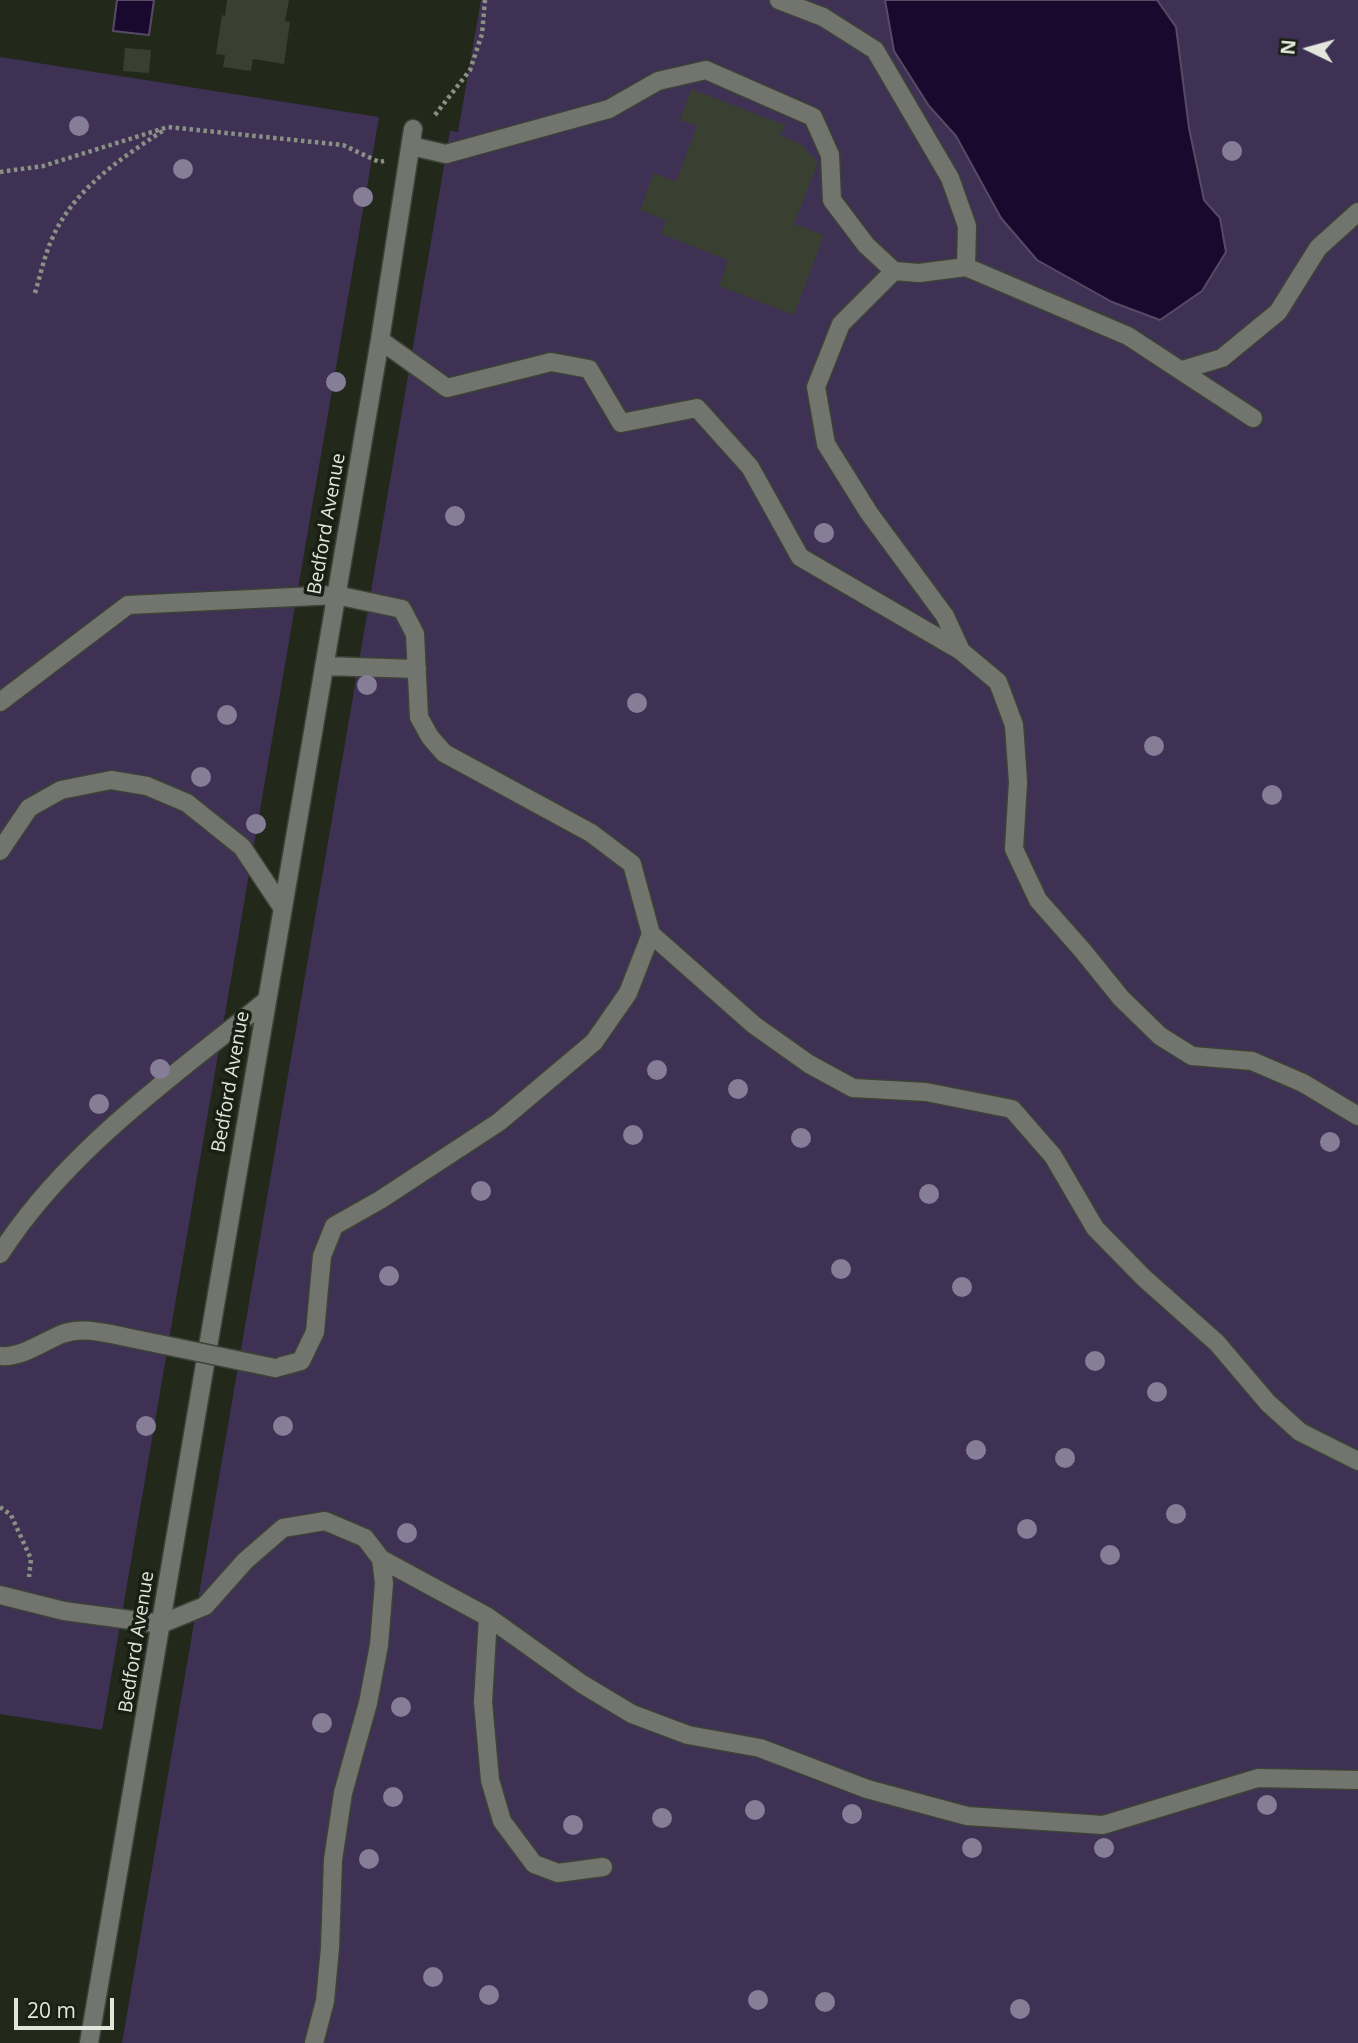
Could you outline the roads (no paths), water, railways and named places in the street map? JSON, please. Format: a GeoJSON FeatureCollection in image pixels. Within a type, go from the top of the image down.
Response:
{"type":"FeatureCollection","features":[{"type":"Feature","properties":{"kind":"street"},"geometry":{"type":"LineString","coordinates":[[779,0],[823,17],[875,50],[950,178],[967,226],[966,267]]}},
{"type":"Feature","properties":{"kind":"street","name":"Bedford Avenue"},"geometry":{"type":"LineString","coordinates":[[89,2043],[380,340],[412,137],[446,154],[609,109],[658,81],[706,70],[813,117],[830,155],[832,200],[866,244],[894,271]]}},
{"type":"Feature","properties":{"kind":"street"},"geometry":{"type":"LineString","coordinates":[[1182,370],[1222,358],[1278,312],[1318,248],[1358,212]]}},
{"type":"Feature","properties":{"kind":"street"},"geometry":{"type":"LineString","coordinates":[[961,651],[945,617],[869,513],[826,444],[816,387],[821,374],[841,324],[894,271],[919,273],[966,267],[1128,336],[1253,418]]}},
{"type":"Feature","properties":{"kind":"street"},"geometry":{"type":"LineString","coordinates":[[380,340],[447,388],[551,362],[589,369],[621,423],[697,408],[750,467],[800,557],[961,651],[998,682],[1014,725],[1018,782],[1013,849],[1038,900],[1121,998],[1160,1036],[1192,1056],[1252,1061],[1303,1083],[1358,1116]]}},
{"type":"Feature","properties":{"kind":"street"},"geometry":{"type":"LineString","coordinates":[[0,702],[128,605],[336,595],[402,609],[415,634],[419,717],[430,737],[444,753],[592,833],[632,864],[651,934],[754,1025],[809,1064],[853,1088],[926,1092],[1012,1109],[1052,1156],[1095,1228],[1144,1278],[1217,1343],[1268,1404],[1300,1432],[1358,1461]]}},
{"type":"Feature","properties":{"kind":"street"},"geometry":{"type":"LineString","coordinates":[[324,666],[417,668]]}},
{"type":"Feature","properties":{"kind":"street"},"geometry":{"type":"LineString","coordinates":[[0,851],[29,808],[61,790],[111,780],[147,786],[187,803],[242,847],[282,907]]}},
{"type":"Feature","properties":{"kind":"street"},"geometry":{"type":"LineString","coordinates":[[0,1356],[11,1357],[65,1333],[87,1329],[275,1368],[302,1361],[315,1332],[322,1255],[334,1226],[380,1200],[499,1122],[594,1042],[628,993],[651,934]]}},
{"type":"Feature","properties":{"kind":"street"},"geometry":{"type":"LineString","coordinates":[[0,1254],[21,1221],[57,1179],[100,1136],[266,1001]]}},
{"type":"Feature","properties":{"kind":"street"},"geometry":{"type":"LineString","coordinates":[[0,1595],[64,1611],[161,1624],[205,1606],[245,1561],[284,1528],[325,1521],[365,1538],[381,1559],[488,1617],[582,1684],[632,1714],[688,1735],[760,1748],[867,1789],[967,1816],[1103,1825],[1258,1779],[1358,1780]]}},
{"type":"Feature","properties":{"kind":"street"},"geometry":{"type":"LineString","coordinates":[[314,2043],[326,1988],[333,1860],[343,1793],[368,1703],[379,1645],[384,1583],[381,1559]]}},
{"type":"Feature","properties":{"kind":"street"},"geometry":{"type":"LineString","coordinates":[[488,1617],[483,1702],[490,1780],[502,1821],[534,1864],[558,1873],[603,1867]]}}]}
